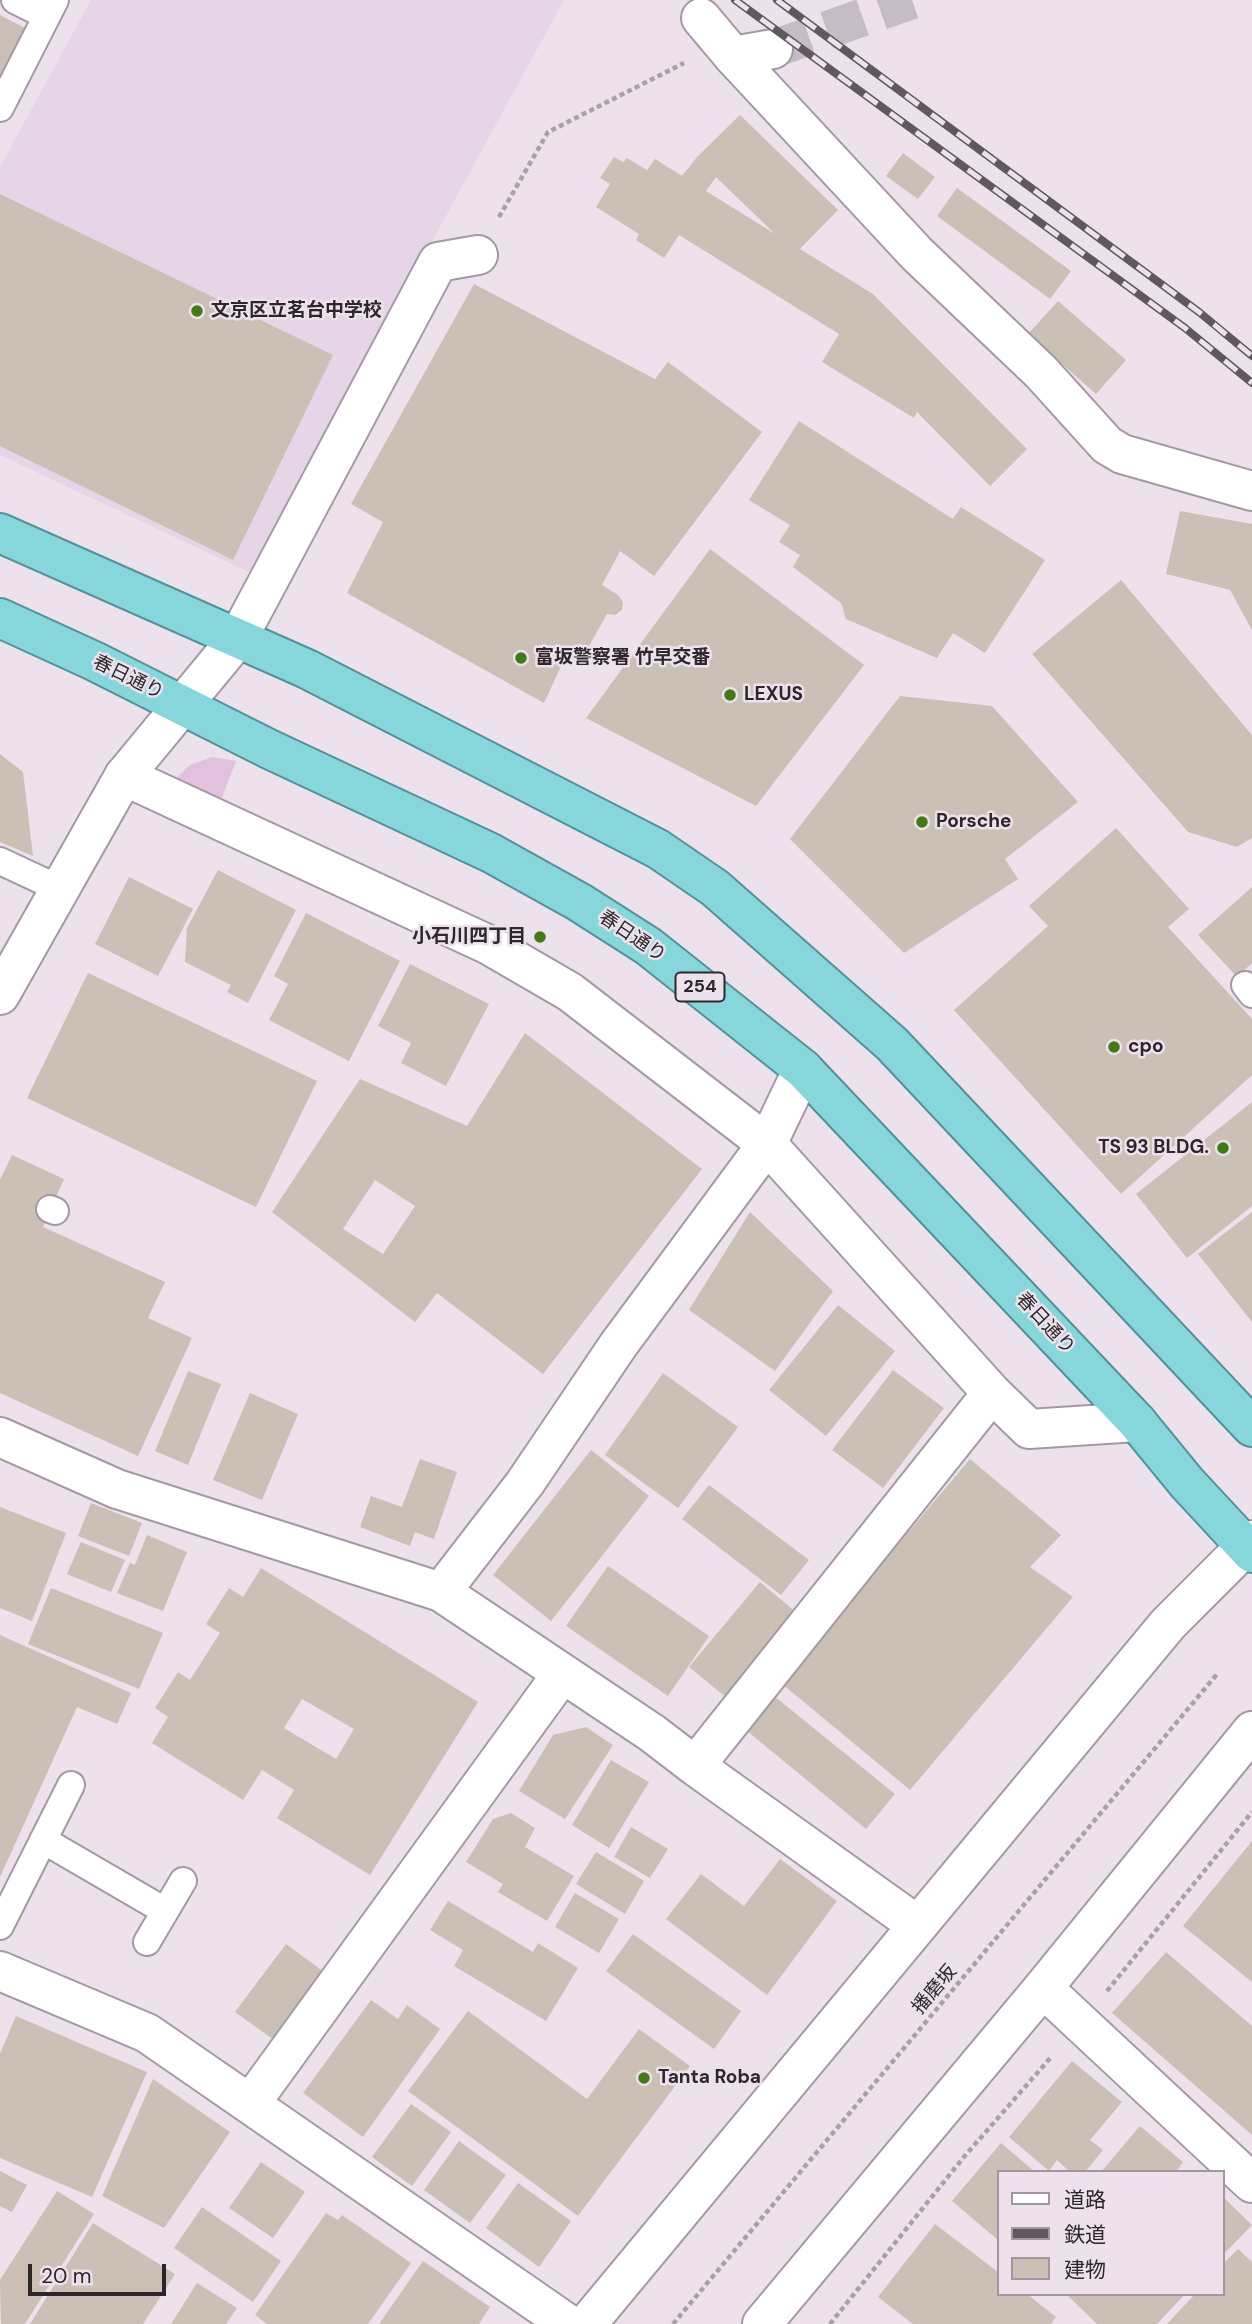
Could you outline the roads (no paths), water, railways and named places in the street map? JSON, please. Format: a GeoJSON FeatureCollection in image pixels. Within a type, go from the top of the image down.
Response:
{"type":"FeatureCollection","features":[{"type":"Feature","properties":{"kind":"highway"},"geometry":{"type":"LineString","coordinates":[[0,533],[307,669],[657,849],[715,888],[892,1044],[1252,1427]]}},
{"type":"Feature","properties":{"kind":"highway","name":"春日通り"},"geometry":{"type":"LineString","coordinates":[[0,618],[491,853],[579,902],[648,946],[803,1069],[1137,1422],[1187,1483],[1250,1547]]}},
{"type":"Feature","properties":{"kind":"street"},"geometry":{"type":"LineString","coordinates":[[701,18],[917,254],[1041,372],[1107,445],[1122,454],[1252,491]]}},
{"type":"Feature","properties":{"kind":"street"},"geometry":{"type":"LineString","coordinates":[[733,56],[773,49]]}},
{"type":"Feature","properties":{"kind":"street"},"geometry":{"type":"LineString","coordinates":[[0,995],[124,776],[238,638],[438,262],[478,255]]}},
{"type":"Feature","properties":{"kind":"street"},"geometry":{"type":"LineString","coordinates":[[124,776],[489,945],[570,992],[767,1144],[992,1393],[1028,1429],[1137,1422]]}},
{"type":"Feature","properties":{"kind":"street"},"geometry":{"type":"LineString","coordinates":[[441,1592],[525,1483],[619,1344],[767,1144],[803,1069]]}},
{"type":"Feature","properties":{"kind":"street"},"geometry":{"type":"LineString","coordinates":[[695,1766],[992,1393]]}},
{"type":"Feature","properties":{"kind":"street"},"geometry":{"type":"LineString","coordinates":[[0,1437],[117,1489],[441,1592],[652,1733],[917,1925]]}},
{"type":"Feature","properties":{"kind":"street"},"geometry":{"type":"LineString","coordinates":[[587,2324],[1168,1625],[1250,1547]]}},
{"type":"Feature","properties":{"kind":"street"},"geometry":{"type":"LineString","coordinates":[[250,2104],[562,1674]]}},
{"type":"Feature","properties":{"kind":"street"},"geometry":{"type":"LineString","coordinates":[[762,2324],[1044,1988],[1252,1731]]}},
{"type":"Feature","properties":{"kind":"street"},"geometry":{"type":"LineString","coordinates":[[0,1971],[147,2033],[568,2324]]}},
{"type":"Feature","properties":{"kind":"street"},"geometry":{"type":"LineString","coordinates":[[1044,1988],[1252,2183]]}},
{"type":"Feature","properties":{"kind":"lane"},"geometry":{"type":"LineString","coordinates":[[0,108],[51,8],[15,0]]}},
{"type":"Feature","properties":{"kind":"lane"},"geometry":{"type":"LineString","coordinates":[[0,861],[60,889]]}},
{"type":"Feature","properties":{"kind":"lane"},"geometry":{"type":"LineString","coordinates":[[0,1926],[71,1785]]}},
{"type":"Feature","properties":{"kind":"lane"},"geometry":{"type":"LineString","coordinates":[[43,1840],[165,1911]]}},
{"type":"Feature","properties":{"kind":"lane"},"geometry":{"type":"LineString","coordinates":[[147,1942],[183,1881]]}},
{"type":"Feature","properties":{"kind":"tunnel"},"geometry":{"type":"LineString","coordinates":[[773,49],[912,0]]}},
{"type":"Feature","properties":{"kind":"railway"},"geometry":{"type":"LineString","coordinates":[[735,0],[1185,328],[1252,383]]}},
{"type":"Feature","properties":{"kind":"railway"},"geometry":{"type":"LineString","coordinates":[[777,0],[1199,312],[1252,356]]}},
{"type":"Feature","properties":{"kind":"place","name":"文京区立茗台中学校"},"geometry":{"type":"Point","coordinates":[197,311]}},
{"type":"Feature","properties":{"kind":"place","name":"富坂警察署 竹早交番"},"geometry":{"type":"Point","coordinates":[521,658]}},
{"type":"Feature","properties":{"kind":"place","name":"LEXUS"},"geometry":{"type":"Point","coordinates":[730,695]}},
{"type":"Feature","properties":{"kind":"place","name":"Porsche"},"geometry":{"type":"Point","coordinates":[922,822]}},
{"type":"Feature","properties":{"kind":"place","name":"小石川四丁目"},"geometry":{"type":"Point","coordinates":[540,937]}},
{"type":"Feature","properties":{"kind":"place","name":"cpo"},"geometry":{"type":"Point","coordinates":[1114,1047]}},
{"type":"Feature","properties":{"kind":"place","name":"TS 93 BLDG."},"geometry":{"type":"Point","coordinates":[1223,1148]}},
{"type":"Feature","properties":{"kind":"place","name":"Tanta Roba"},"geometry":{"type":"Point","coordinates":[644,2078]}}]}
